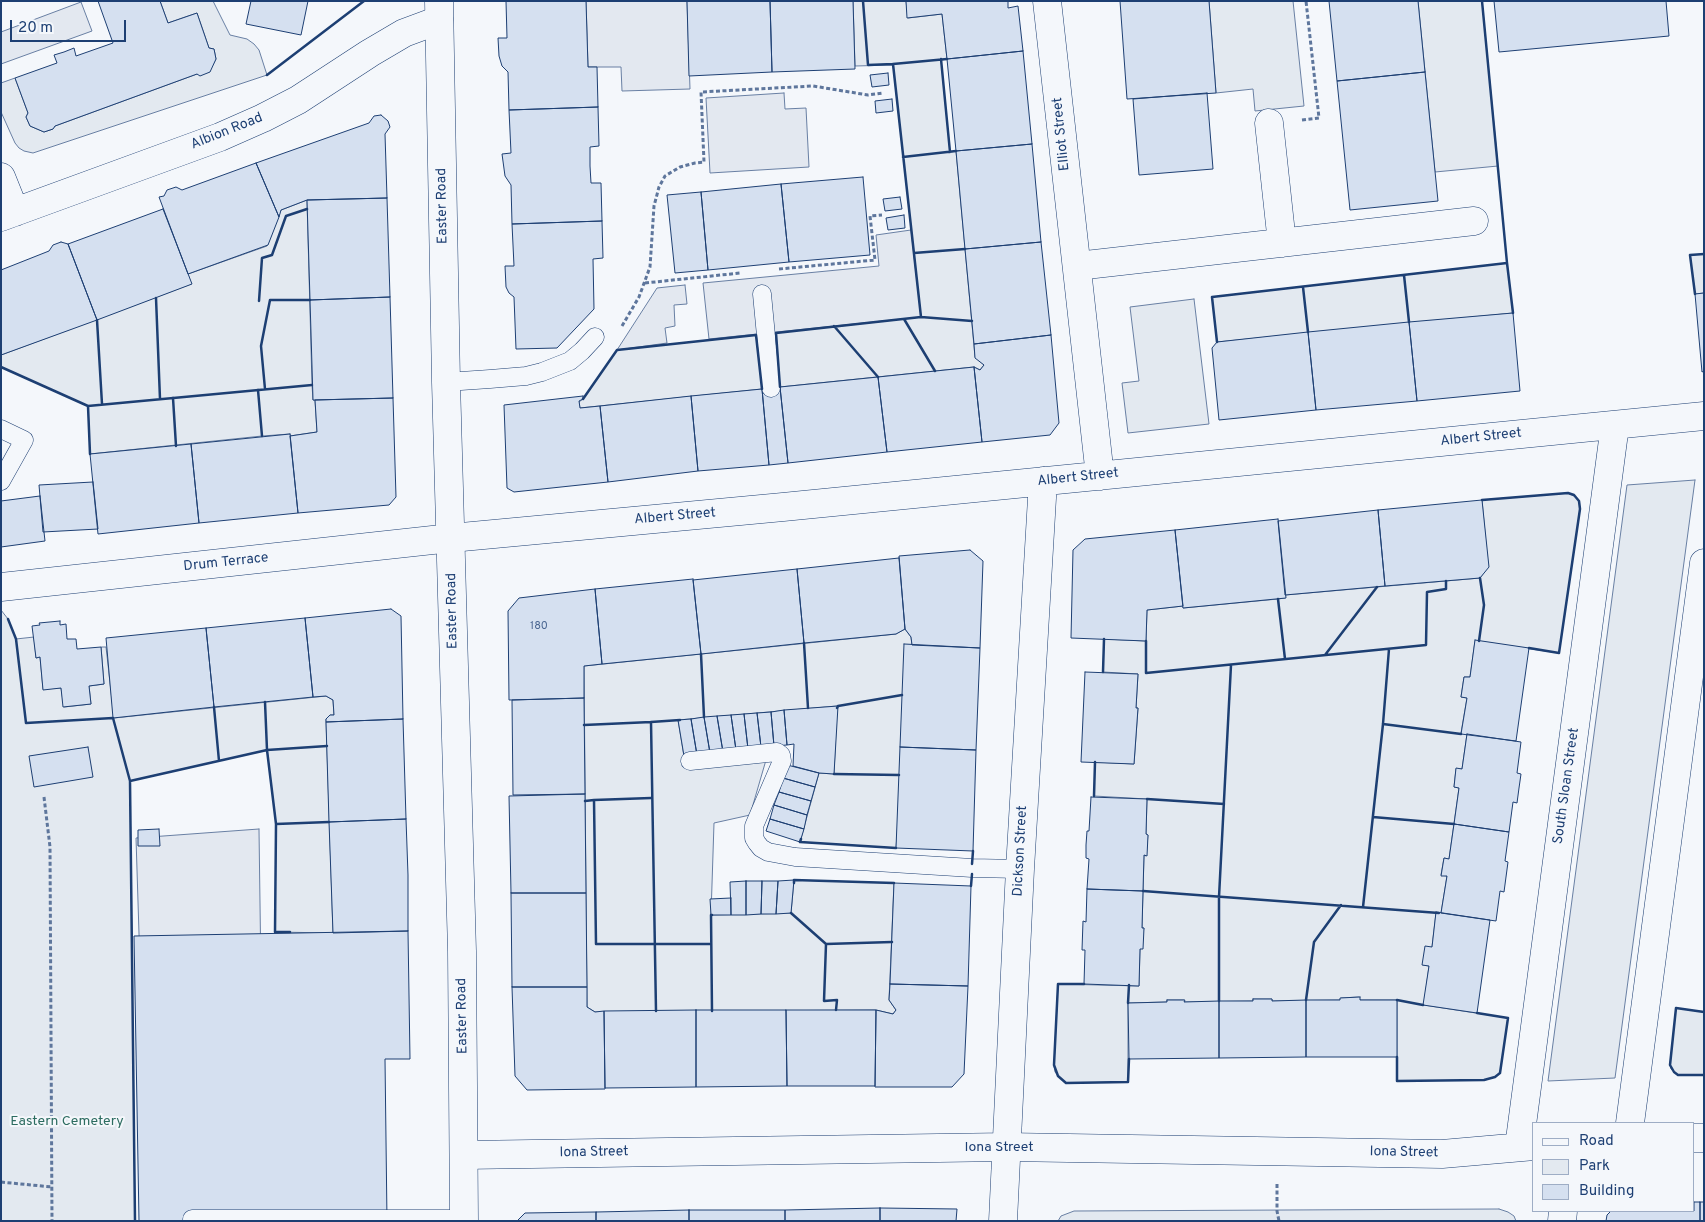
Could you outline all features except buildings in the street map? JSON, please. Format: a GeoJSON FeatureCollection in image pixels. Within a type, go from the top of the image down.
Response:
{"type":"FeatureCollection","features":[{"type":"Feature","properties":{"kind":"street","name":"Elliot Street"},"geometry":{"type":"LineString","coordinates":[[1047,1],[1100,476]]}},
{"type":"Feature","properties":{"kind":"street","name":"Albion Road"},"geometry":{"type":"LineString","coordinates":[[8,215],[220,137],[263,118],[298,100],[439,10]]}},
{"type":"Feature","properties":{"kind":"street","name":"Easter Road"},"geometry":{"type":"LineString","coordinates":[[439,10],[446,382],[452,538],[462,951],[464,1220]]}},
{"type":"Feature","properties":{"kind":"street"},"geometry":{"type":"LineString","coordinates":[[1269,123],[1282,243]]}},
{"type":"Feature","properties":{"kind":"street"},"geometry":{"type":"LineString","coordinates":[[1,177],[8,215]]}},
{"type":"Feature","properties":{"kind":"street"},"geometry":{"type":"LineString","coordinates":[[1077,266],[1474,222]]}},
{"type":"Feature","properties":{"kind":"street","name":"Albert Street"},"geometry":{"type":"LineString","coordinates":[[452,538],[1704,416]]}},
{"type":"Feature","properties":{"kind":"street","name":"South Sloan Street"},"geometry":{"type":"LineString","coordinates":[[1526,1147],[1615,425]]}},
{"type":"Feature","properties":{"kind":"street","name":"Dickson Street"},"geometry":{"type":"LineString","coordinates":[[1004,1221],[1020,869],[1043,481]]}},
{"type":"Feature","properties":{"kind":"street","name":"Drum Terrace"},"geometry":{"type":"LineString","coordinates":[[1,587],[452,538]]}},
{"type":"Feature","properties":{"kind":"street"},"geometry":{"type":"LineString","coordinates":[[1630,1122],[1704,563]]}},
{"type":"Feature","properties":{"kind":"street","name":"Iona Street"},"geometry":{"type":"LineString","coordinates":[[464,1155],[1006,1147],[1442,1154],[1526,1147]]}},
{"type":"Feature","properties":{"kind":"lane"},"geometry":{"type":"LineString","coordinates":[[762,294],[771,388]]}},
{"type":"Feature","properties":{"kind":"lane"},"geometry":{"type":"LineString","coordinates":[[446,382],[499,378],[542,372],[570,361],[595,337]]}},
{"type":"Feature","properties":{"kind":"lane"},"geometry":{"type":"LineString","coordinates":[[1,428],[24,440],[1,481]]}},
{"type":"Feature","properties":{"kind":"lane"},"geometry":{"type":"LineString","coordinates":[[690,761],[777,752],[782,755],[782,761],[754,826],[754,838],[761,848],[768,852],[795,858],[1020,869]]}},
{"type":"Feature","properties":{"kind":"lane"},"geometry":{"type":"LineString","coordinates":[[192,1219],[464,1220]]}},
{"type":"Feature","properties":{"kind":"path"},"geometry":{"type":"LineString","coordinates":[[1269,123],[1319,118],[1306,1]]}},
{"type":"Feature","properties":{"kind":"path"},"geometry":{"type":"LineString","coordinates":[[618,332],[640,297],[650,267],[654,206],[659,187],[665,176],[680,167],[704,162],[701,92],[813,86],[868,94],[883,93]]}},
{"type":"Feature","properties":{"kind":"path"},"geometry":{"type":"LineString","coordinates":[[769,270],[875,260],[870,216],[882,215]]}},
{"type":"Feature","properties":{"kind":"path"},"geometry":{"type":"LineString","coordinates":[[645,282],[741,273]]}},
{"type":"Feature","properties":{"kind":"path"},"geometry":{"type":"LineString","coordinates":[[44,796],[50,847],[52,1221]]}},
{"type":"Feature","properties":{"kind":"path"},"geometry":{"type":"LineString","coordinates":[[1,1182],[52,1187]]}},
{"type":"Feature","properties":{"kind":"path"},"geometry":{"type":"LineString","coordinates":[[1277,1211],[1279,1221]]}},
{"type":"Feature","properties":{"kind":"green space"},"geometry":{"type":"Polygon","coordinates":[[[160,1],[213,1],[230,35],[247,39],[259,50],[267,75],[33,153],[19,148],[1,112],[1,83],[15,78],[28,113],[26,117],[30,126],[44,132],[53,129],[55,126],[197,74],[209,72],[216,59],[214,49],[209,48],[197,13],[168,23],[160,1]]]}},
{"type":"Feature","properties":{"kind":"green space"},"geometry":{"type":"Polygon","coordinates":[[[853,1],[906,1],[908,18],[942,14],[947,59],[941,60],[950,152],[956,151],[975,357],[984,365],[980,370],[974,367],[780,387],[776,333],[921,317],[893,65],[855,66],[853,1]]]}},
{"type":"Feature","properties":{"kind":"green space"},"geometry":{"type":"Polygon","coordinates":[[[1209,1],[1293,1],[1304,106],[1255,111],[1253,89],[1216,93],[1209,1]]]}},
{"type":"Feature","properties":{"kind":"green space"},"geometry":{"type":"Polygon","coordinates":[[[1418,1],[1482,1],[1498,166],[1435,172],[1418,1]]]}},
{"type":"Feature","properties":{"kind":"green space"},"geometry":{"type":"Polygon","coordinates":[[[307,200],[312,385],[317,432],[90,454],[88,406],[1,367],[1,355],[191,284],[188,274],[267,246],[281,210],[307,200]]]}},
{"type":"Feature","properties":{"kind":"green space"},"geometry":{"type":"Polygon","coordinates":[[[1704,254],[1704,293],[1695,294],[1690,255],[1704,254]]]}},
{"type":"Feature","properties":{"kind":"green space"},"geometry":{"type":"Polygon","coordinates":[[[1507,263],[1513,313],[1217,342],[1212,297],[1507,263]]]}},
{"type":"Feature","properties":{"kind":"green space"},"geometry":{"type":"Polygon","coordinates":[[[1194,299],[1209,424],[1128,433],[1122,383],[1139,381],[1130,307],[1194,299]]]}},
{"type":"Feature","properties":{"kind":"green space"},"geometry":{"type":"Polygon","coordinates":[[[756,335],[762,389],[580,408],[579,402],[617,350],[756,335]]]}},
{"type":"Feature","properties":{"kind":"green space"},"geometry":{"type":"Polygon","coordinates":[[[1695,480],[1615,1078],[1548,1081],[1627,485],[1695,480]]]}},
{"type":"Feature","properties":{"kind":"green space"},"geometry":{"type":"Polygon","coordinates":[[[1568,493],[1579,501],[1580,509],[1559,653],[1475,641],[1470,677],[1464,677],[1461,697],[1467,698],[1461,733],[1467,734],[1462,769],[1456,769],[1454,787],[1459,788],[1449,859],[1444,858],[1441,875],[1447,876],[1441,913],[1436,913],[1432,947],[1423,965],[1429,966],[1424,1005],[1508,1018],[1500,1073],[1495,1077],[1484,1080],[1397,1081],[1397,1000],[1360,1000],[1359,997],[1341,998],[1340,1000],[1272,1001],[1272,999],[1253,999],[1253,1001],[1185,1002],[1184,1000],[1167,1000],[1167,1002],[1128,1003],[1128,1082],[1066,1083],[1061,1079],[1055,1072],[1054,1065],[1058,984],[1139,986],[1140,949],[1144,928],[1142,928],[1144,855],[1146,856],[1148,835],[1146,834],[1147,799],[1094,796],[1095,762],[1134,764],[1138,708],[1136,708],[1138,674],[1103,672],[1104,639],[1146,641],[1147,610],[1278,599],[1285,598],[1285,595],[1480,578],[1488,567],[1482,500],[1568,493]]]}},
{"type":"Feature","properties":{"kind":"green space","name":"Eastern Cemetery"},"geometry":{"type":"Polygon","coordinates":[[[1,610],[8,619],[16,639],[34,637],[36,658],[40,657],[43,689],[61,688],[64,707],[91,704],[89,686],[104,684],[101,647],[106,647],[114,718],[326,696],[333,700],[334,715],[330,715],[326,719],[333,933],[275,932],[276,824],[267,750],[130,781],[135,1221],[1,1221],[1,610]]]}},
{"type":"Feature","properties":{"kind":"green space"},"geometry":{"type":"Polygon","coordinates":[[[905,629],[911,637],[912,645],[896,848],[800,842],[819,773],[834,774],[837,706],[678,720],[684,756],[766,760],[750,815],[714,823],[711,915],[791,913],[794,880],[894,883],[889,1000],[896,1010],[893,1014],[876,1010],[595,1012],[587,1007],[584,666],[896,634],[905,629]]]}},
{"type":"Feature","properties":{"kind":"green space"},"geometry":{"type":"Polygon","coordinates":[[[1676,1008],[1704,1012],[1704,1075],[1678,1075],[1671,1069],[1676,1008]]]}},
{"type":"Feature","properties":{"kind":"green space"},"geometry":{"type":"Polygon","coordinates":[[[1499,1209],[1514,1216],[1516,1221],[1058,1221],[1061,1216],[1074,1211],[1499,1209]]]}},
{"type":"Feature","properties":{"kind":"shaded area"},"geometry":{"type":"Polygon","coordinates":[[[586,1],[687,1],[690,89],[622,91],[621,67],[588,67],[586,1]]]}},
{"type":"Feature","properties":{"kind":"shaded area"},"geometry":{"type":"Polygon","coordinates":[[[81,2],[92,31],[1,64],[1,32],[81,2]]]}},
{"type":"Feature","properties":{"kind":"shaded area"},"geometry":{"type":"Polygon","coordinates":[[[784,93],[785,109],[806,108],[809,167],[710,173],[706,98],[784,93]]]}},
{"type":"Feature","properties":{"kind":"shaded area"},"geometry":{"type":"Polygon","coordinates":[[[911,230],[921,317],[709,339],[703,283],[879,266],[876,235],[911,230]]]}},
{"type":"Feature","properties":{"kind":"shaded area"},"geometry":{"type":"Polygon","coordinates":[[[685,285],[687,304],[674,305],[675,326],[665,328],[667,343],[617,350],[657,288],[685,285]]]}},
{"type":"Feature","properties":{"kind":"shaded area"},"geometry":{"type":"Polygon","coordinates":[[[259,829],[262,1050],[148,1221],[136,838],[259,829]]]}},
{"type":"Feature","properties":{"kind":"wall"},"geometry":{"type":"LineString","coordinates":[[267,75],[364,1]]}},
{"type":"Feature","properties":{"kind":"wall"},"geometry":{"type":"LineString","coordinates":[[863,1],[868,65],[893,64]]}},
{"type":"Feature","properties":{"kind":"wall"},"geometry":{"type":"LineString","coordinates":[[1482,1],[1507,263]]}},
{"type":"Feature","properties":{"kind":"wall"},"geometry":{"type":"LineString","coordinates":[[941,59],[950,152]]}},
{"type":"Feature","properties":{"kind":"wall"},"geometry":{"type":"LineString","coordinates":[[780,387],[776,333],[921,317],[893,64],[947,59]]}},
{"type":"Feature","properties":{"kind":"wall"},"geometry":{"type":"LineString","coordinates":[[903,157],[956,151]]}},
{"type":"Feature","properties":{"kind":"wall"},"geometry":{"type":"LineString","coordinates":[[259,301],[262,258],[272,255],[286,216],[307,209]]}},
{"type":"Feature","properties":{"kind":"wall"},"geometry":{"type":"LineString","coordinates":[[914,253],[965,249]]}},
{"type":"Feature","properties":{"kind":"wall"},"geometry":{"type":"LineString","coordinates":[[1695,294],[1690,255],[1704,254]]}},
{"type":"Feature","properties":{"kind":"wall"},"geometry":{"type":"LineString","coordinates":[[1217,342],[1212,297],[1507,263],[1513,313]]}},
{"type":"Feature","properties":{"kind":"wall"},"geometry":{"type":"LineString","coordinates":[[1404,275],[1409,322]]}},
{"type":"Feature","properties":{"kind":"wall"},"geometry":{"type":"LineString","coordinates":[[1303,287],[1308,332]]}},
{"type":"Feature","properties":{"kind":"wall"},"geometry":{"type":"LineString","coordinates":[[156,298],[160,399]]}},
{"type":"Feature","properties":{"kind":"wall"},"geometry":{"type":"LineString","coordinates":[[265,389],[261,346],[270,300],[310,300]]}},
{"type":"Feature","properties":{"kind":"wall"},"geometry":{"type":"LineString","coordinates":[[921,317],[972,321]]}},
{"type":"Feature","properties":{"kind":"wall"},"geometry":{"type":"LineString","coordinates":[[904,319],[935,371]]}},
{"type":"Feature","properties":{"kind":"wall"},"geometry":{"type":"LineString","coordinates":[[97,320],[102,404]]}},
{"type":"Feature","properties":{"kind":"wall"},"geometry":{"type":"LineString","coordinates":[[834,326],[878,377]]}},
{"type":"Feature","properties":{"kind":"wall"},"geometry":{"type":"LineString","coordinates":[[583,399],[617,350],[756,335],[762,389]]}},
{"type":"Feature","properties":{"kind":"wall"},"geometry":{"type":"LineString","coordinates":[[1,367],[88,406],[90,454]]}},
{"type":"Feature","properties":{"kind":"wall"},"geometry":{"type":"LineString","coordinates":[[88,406],[312,385]]}},
{"type":"Feature","properties":{"kind":"wall"},"geometry":{"type":"LineString","coordinates":[[258,390],[262,436]]}},
{"type":"Feature","properties":{"kind":"wall"},"geometry":{"type":"LineString","coordinates":[[173,398],[176,446]]}},
{"type":"Feature","properties":{"kind":"wall"},"geometry":{"type":"LineString","coordinates":[[1482,500],[1568,493],[1574,495],[1579,501],[1580,509],[1559,653],[1529,648]]}},
{"type":"Feature","properties":{"kind":"wall"},"geometry":{"type":"LineString","coordinates":[[1479,641],[1484,605],[1480,578]]}},
{"type":"Feature","properties":{"kind":"wall"},"geometry":{"type":"LineString","coordinates":[[1146,641],[1146,673],[1426,645],[1427,592],[1446,589],[1446,581]]}},
{"type":"Feature","properties":{"kind":"wall"},"geometry":{"type":"LineString","coordinates":[[1325,655],[1377,587]]}},
{"type":"Feature","properties":{"kind":"wall"},"geometry":{"type":"LineString","coordinates":[[1278,599],[1285,659]]}},
{"type":"Feature","properties":{"kind":"wall"},"geometry":{"type":"LineString","coordinates":[[8,619],[16,639],[26,723],[113,718],[130,781],[267,750],[276,824],[275,932],[290,932]]}},
{"type":"Feature","properties":{"kind":"wall"},"geometry":{"type":"LineString","coordinates":[[1103,672],[1104,639]]}},
{"type":"Feature","properties":{"kind":"wall"},"geometry":{"type":"LineString","coordinates":[[804,643],[808,708]]}},
{"type":"Feature","properties":{"kind":"wall"},"geometry":{"type":"LineString","coordinates":[[1363,907],[1383,724],[1389,649]]}},
{"type":"Feature","properties":{"kind":"wall"},"geometry":{"type":"LineString","coordinates":[[701,654],[704,717]]}},
{"type":"Feature","properties":{"kind":"wall"},"geometry":{"type":"LineString","coordinates":[[1219,1001],[1219,897],[1231,665]]}},
{"type":"Feature","properties":{"kind":"wall"},"geometry":{"type":"LineString","coordinates":[[837,708],[838,706],[902,695]]}},
{"type":"Feature","properties":{"kind":"wall"},"geometry":{"type":"LineString","coordinates":[[265,702],[267,750],[327,746]]}},
{"type":"Feature","properties":{"kind":"wall"},"geometry":{"type":"LineString","coordinates":[[214,707],[219,761]]}},
{"type":"Feature","properties":{"kind":"wall"},"geometry":{"type":"LineString","coordinates":[[651,722],[680,720]]}},
{"type":"Feature","properties":{"kind":"wall"},"geometry":{"type":"LineString","coordinates":[[584,725],[651,722],[656,1011]]}},
{"type":"Feature","properties":{"kind":"wall"},"geometry":{"type":"LineString","coordinates":[[1383,724],[1461,734]]}},
{"type":"Feature","properties":{"kind":"wall"},"geometry":{"type":"LineString","coordinates":[[1094,796],[1095,762]]}},
{"type":"Feature","properties":{"kind":"wall"},"geometry":{"type":"LineString","coordinates":[[834,774],[899,775]]}},
{"type":"Feature","properties":{"kind":"wall"},"geometry":{"type":"LineString","coordinates":[[130,781],[135,1221]]}},
{"type":"Feature","properties":{"kind":"wall"},"geometry":{"type":"LineString","coordinates":[[594,800],[651,798]]}},
{"type":"Feature","properties":{"kind":"wall"},"geometry":{"type":"LineString","coordinates":[[1147,799],[1224,804]]}},
{"type":"Feature","properties":{"kind":"wall"},"geometry":{"type":"LineString","coordinates":[[585,801],[594,800],[596,944],[711,944]]}},
{"type":"Feature","properties":{"kind":"wall"},"geometry":{"type":"LineString","coordinates":[[1373,817],[1454,824]]}},
{"type":"Feature","properties":{"kind":"wall"},"geometry":{"type":"LineString","coordinates":[[276,824],[329,822]]}},
{"type":"Feature","properties":{"kind":"wall"},"geometry":{"type":"LineString","coordinates":[[801,839],[800,842],[896,848]]}},
{"type":"Feature","properties":{"kind":"wall"},"geometry":{"type":"LineString","coordinates":[[972,864],[973,851]]}},
{"type":"Feature","properties":{"kind":"wall"},"geometry":{"type":"LineString","coordinates":[[971,886],[972,874]]}},
{"type":"Feature","properties":{"kind":"wall"},"geometry":{"type":"LineString","coordinates":[[794,883],[794,880],[894,883]]}},
{"type":"Feature","properties":{"kind":"wall"},"geometry":{"type":"LineString","coordinates":[[1143,891],[1439,913]]}},
{"type":"Feature","properties":{"kind":"wall"},"geometry":{"type":"LineString","coordinates":[[1306,1000],[1314,942],[1341,905]]}},
{"type":"Feature","properties":{"kind":"wall"},"geometry":{"type":"LineString","coordinates":[[791,913],[826,944]]}},
{"type":"Feature","properties":{"kind":"wall"},"geometry":{"type":"LineString","coordinates":[[712,915],[712,1011]]}},
{"type":"Feature","properties":{"kind":"wall"},"geometry":{"type":"LineString","coordinates":[[836,1010],[837,1000],[824,1001],[826,944],[892,942]]}},
{"type":"Feature","properties":{"kind":"wall"},"geometry":{"type":"LineString","coordinates":[[1084,984],[1058,984],[1054,1065],[1058,1076],[1066,1083],[1128,1082],[1129,1059]]}},
{"type":"Feature","properties":{"kind":"wall"},"geometry":{"type":"LineString","coordinates":[[1128,1003],[1129,985]]}},
{"type":"Feature","properties":{"kind":"wall"},"geometry":{"type":"LineString","coordinates":[[1397,1000],[1423,1005]]}},
{"type":"Feature","properties":{"kind":"wall"},"geometry":{"type":"LineString","coordinates":[[1704,1012],[1676,1008],[1670,1065],[1678,1075],[1704,1075]]}},
{"type":"Feature","properties":{"kind":"wall"},"geometry":{"type":"LineString","coordinates":[[1397,1057],[1397,1081],[1484,1080],[1495,1077],[1500,1073],[1508,1018],[1477,1013]]}}]}
